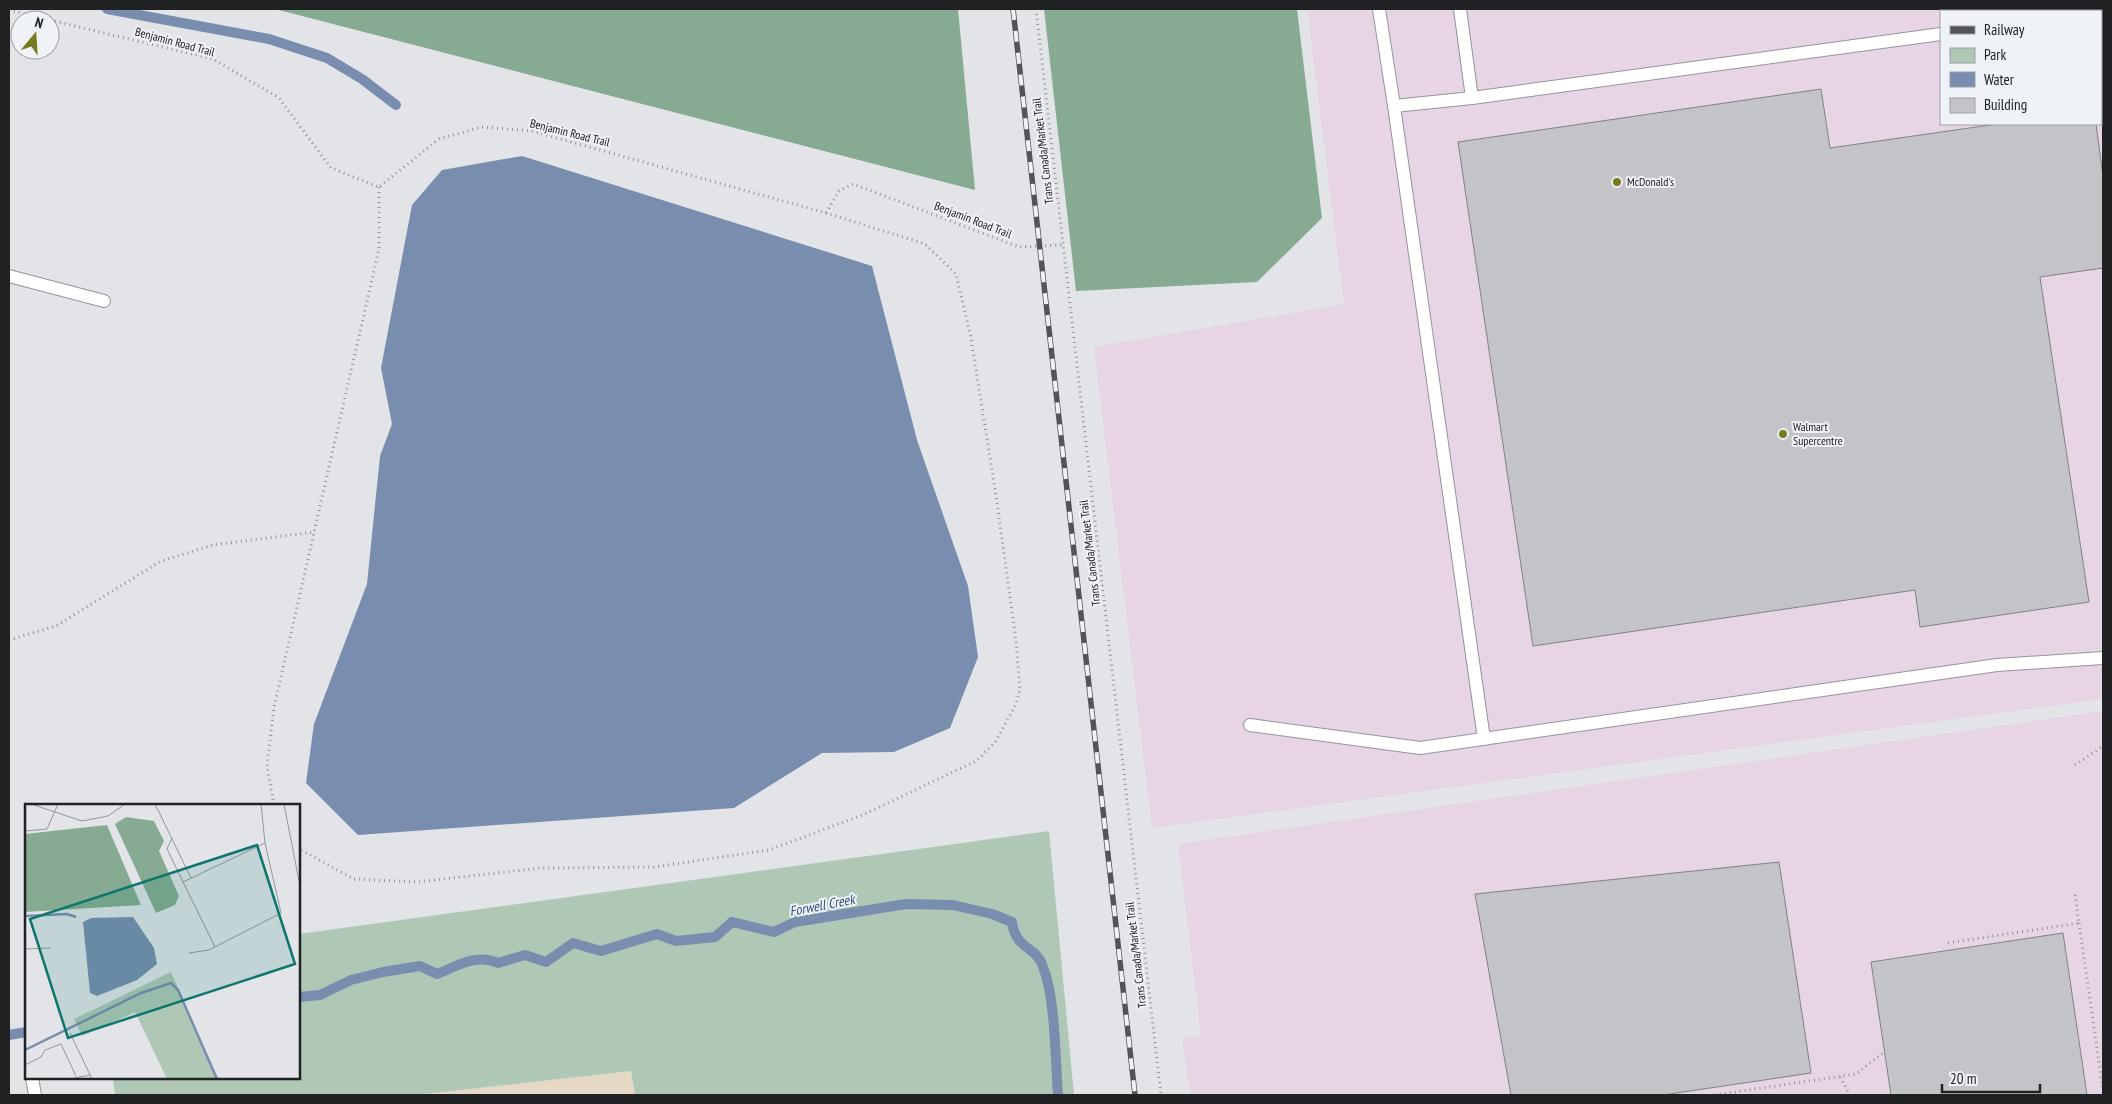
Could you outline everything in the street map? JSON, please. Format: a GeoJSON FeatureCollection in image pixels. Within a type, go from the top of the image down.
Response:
{"type":"FeatureCollection","features":[{"type":"Feature","properties":{"kind":"lane"},"geometry":{"type":"LineString","coordinates":[[1380,9],[1484,739]]}},
{"type":"Feature","properties":{"kind":"lane"},"geometry":{"type":"LineString","coordinates":[[1460,9],[1472,98]]}},
{"type":"Feature","properties":{"kind":"lane"},"geometry":{"type":"LineString","coordinates":[[1394,106],[1472,98],[1940,34]]}},
{"type":"Feature","properties":{"kind":"lane"},"geometry":{"type":"LineString","coordinates":[[9,276],[104,301]]}},
{"type":"Feature","properties":{"kind":"lane"},"geometry":{"type":"LineString","coordinates":[[1250,725],[1420,748],[1997,665],[2103,658]]}},
{"type":"Feature","properties":{"kind":"lane"},"geometry":{"type":"LineString","coordinates":[[32,1079],[34,1095]]}},
{"type":"Feature","properties":{"kind":"path","name":"Trans Canada/Market Trail"},"geometry":{"type":"LineString","coordinates":[[1036,9],[1161,1095]]}},
{"type":"Feature","properties":{"kind":"path","name":"Benjamin Road Trail"},"geometry":{"type":"LineString","coordinates":[[60,22],[212,59],[279,98],[331,168],[379,187],[439,139],[482,127],[532,131],[826,213],[839,190],[853,184],[1019,247],[1063,245]]}},
{"type":"Feature","properties":{"kind":"path"},"geometry":{"type":"LineString","coordinates":[[274,804],[267,766],[274,707],[379,249],[379,187]]}},
{"type":"Feature","properties":{"kind":"path"},"geometry":{"type":"LineString","coordinates":[[300,848],[354,878],[417,882],[541,868],[663,866],[768,850],[865,814],[978,760],[996,742],[1008,722],[1020,690],[1016,641],[997,502],[974,357],[956,274],[924,244],[826,213]]}},
{"type":"Feature","properties":{"kind":"path"},"geometry":{"type":"LineString","coordinates":[[9,640],[56,626],[161,561],[213,545],[314,532]]}},
{"type":"Feature","properties":{"kind":"path"},"geometry":{"type":"LineString","coordinates":[[2075,765],[2103,746]]}},
{"type":"Feature","properties":{"kind":"path"},"geometry":{"type":"LineString","coordinates":[[2075,894],[2103,1090]]}},
{"type":"Feature","properties":{"kind":"path"},"geometry":{"type":"LineString","coordinates":[[1948,943],[2079,923]]}},
{"type":"Feature","properties":{"kind":"path"},"geometry":{"type":"LineString","coordinates":[[1715,1095],[1856,1074],[1884,1052]]}},
{"type":"Feature","properties":{"kind":"path"},"geometry":{"type":"LineString","coordinates":[[1840,1077],[1850,1095]]}},
{"type":"Feature","properties":{"kind":"shaded area"},"geometry":{"type":"Polygon","coordinates":[[[1307,9],[2103,9],[2103,699],[1152,828],[1094,347],[1344,304],[1307,9]]]}},
{"type":"Feature","properties":{"kind":"shaded area"},"geometry":{"type":"Polygon","coordinates":[[[2103,711],[2103,1095],[1190,1095],[1182,1038],[1201,1035],[1178,844],[2103,711]]]}},
{"type":"Feature","properties":{"kind":"shaded area"},"geometry":{"type":"Polygon","coordinates":[[[631,1071],[635,1095],[415,1095],[631,1071]]]}},
{"type":"Feature","properties":{"kind":"green space"},"geometry":{"type":"Polygon","coordinates":[[[275,9],[958,9],[975,190],[275,9]]]}},
{"type":"Feature","properties":{"kind":"green space"},"geometry":{"type":"Polygon","coordinates":[[[1044,9],[1297,9],[1322,218],[1257,282],[1076,291],[1044,9]]]}},
{"type":"Feature","properties":{"kind":"green space"},"geometry":{"type":"Polygon","coordinates":[[[1049,831],[1074,1095],[635,1095],[631,1071],[415,1095],[115,1095],[113,1079],[300,1079],[300,934],[1049,831]]]}},
{"type":"Feature","properties":{"kind":"water"},"geometry":{"type":"Polygon","coordinates":[[[522,156],[872,266],[917,440],[968,586],[978,657],[950,728],[894,752],[822,753],[734,808],[358,835],[306,783],[314,724],[367,584],[380,456],[392,424],[381,368],[412,205],[442,170],[522,156]]]}},
{"type":"Feature","properties":{"kind":"building","name":"Walmart Supercentre"},"geometry":{"type":"Polygon","coordinates":[[[1821,89],[1830,148],[1990,125],[2096,125],[2103,176],[2103,268],[2040,277],[2089,602],[1920,627],[1915,590],[1533,646],[1458,142],[1821,89]]]}},
{"type":"Feature","properties":{"kind":"building"},"geometry":{"type":"Polygon","coordinates":[[[1779,862],[1811,1073],[1663,1095],[1511,1095],[1475,894],[1779,862]]]}},
{"type":"Feature","properties":{"kind":"building"},"geometry":{"type":"Polygon","coordinates":[[[2063,933],[2087,1095],[1891,1095],[1871,962],[2063,933]]]}},
{"type":"Feature","properties":{"kind":"waterway"},"geometry":{"type":"LineString","coordinates":[[107,9],[269,39],[327,58],[362,79],[396,105]]}},
{"type":"Feature","properties":{"kind":"waterway","name":"Forwell Creek"},"geometry":{"type":"LineString","coordinates":[[300,997],[320,995],[351,980],[420,966],[437,974],[460,964],[482,959],[498,963],[525,955],[546,962],[573,943],[601,951],[657,934],[676,941],[715,937],[732,922],[774,932],[795,922],[906,904],[953,905],[992,914],[1012,922],[1017,938],[1039,958],[1047,978],[1050,994],[1058,1095]]}},
{"type":"Feature","properties":{"kind":"waterway","name":"Forwell Creek"},"geometry":{"type":"LineString","coordinates":[[9,1035],[25,1032]]}},
{"type":"Feature","properties":{"kind":"railway"},"geometry":{"type":"LineString","coordinates":[[1013,9],[1135,1095]]}},
{"type":"Feature","properties":{"kind":"place","name":"McDonald's"},"geometry":{"type":"Point","coordinates":[1617,182]}},
{"type":"Feature","properties":{"kind":"place","name":"Walmart Supercentre"},"geometry":{"type":"Point","coordinates":[1783,434]}}]}
